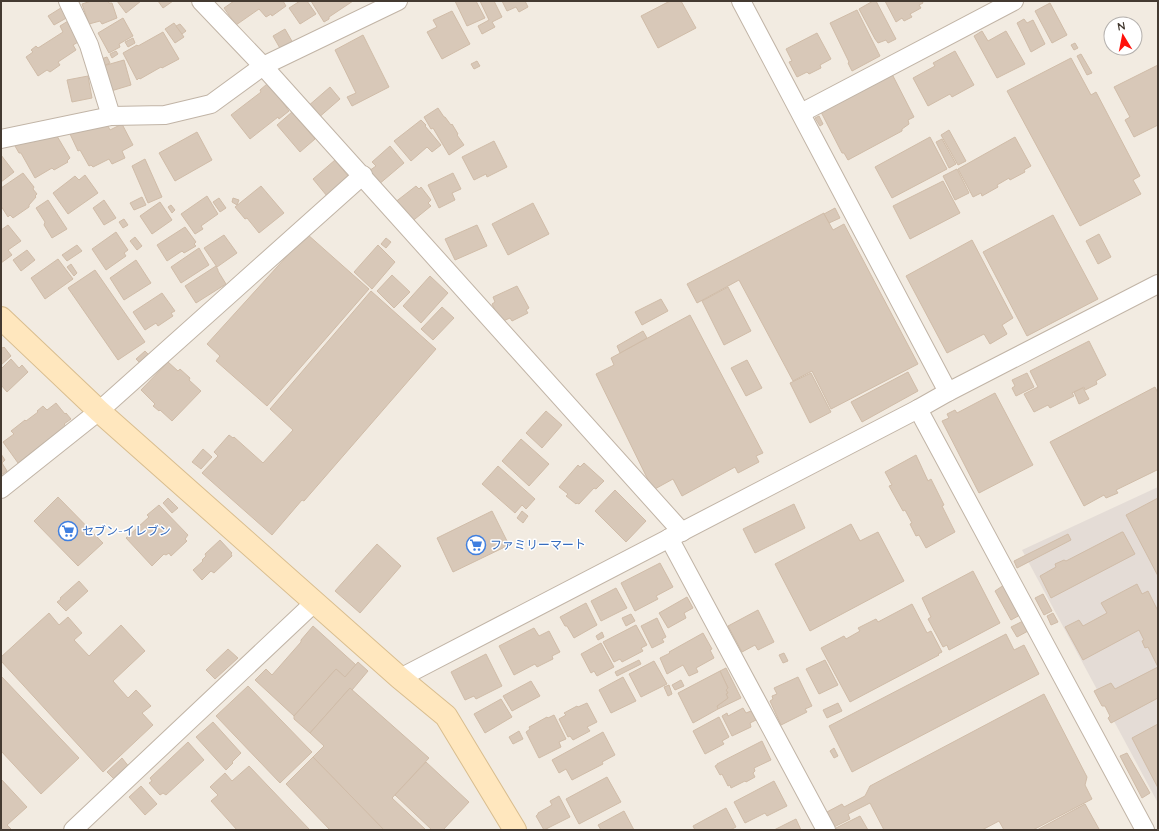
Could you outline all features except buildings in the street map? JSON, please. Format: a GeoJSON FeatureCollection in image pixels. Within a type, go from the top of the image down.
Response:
{"type":"FeatureCollection","features":[{"type":"Feature","properties":{"kind":"street"},"geometry":{"type":"LineString","coordinates":[[68,1],[89,45],[111,116]]}},
{"type":"Feature","properties":{"kind":"street"},"geometry":{"type":"LineString","coordinates":[[201,1],[363,175],[676,535],[826,830]]}},
{"type":"Feature","properties":{"kind":"street"},"geometry":{"type":"LineString","coordinates":[[1,139],[111,116],[165,115],[211,104],[263,66],[398,1]]}},
{"type":"Feature","properties":{"kind":"street"},"geometry":{"type":"LineString","coordinates":[[740,1],[801,113],[948,392]]}},
{"type":"Feature","properties":{"kind":"street"},"geometry":{"type":"LineString","coordinates":[[801,113],[1014,1]]}},
{"type":"Feature","properties":{"kind":"street"},"geometry":{"type":"LineString","coordinates":[[1,489],[99,411],[363,175]]}},
{"type":"Feature","properties":{"kind":"street"},"geometry":{"type":"LineString","coordinates":[[400,678],[1158,284]]}},
{"type":"Feature","properties":{"kind":"street"},"geometry":{"type":"LineString","coordinates":[[1,318],[99,411],[400,678],[446,716],[515,830]]}},
{"type":"Feature","properties":{"kind":"street"},"geometry":{"type":"LineString","coordinates":[[918,409],[1145,830]]}},
{"type":"Feature","properties":{"kind":"street"},"geometry":{"type":"LineString","coordinates":[[73,830],[315,602]]}},
{"type":"Feature","properties":{"kind":"shaded area"},"geometry":{"type":"Polygon","coordinates":[[[1158,487],[1158,803],[1022,550],[1158,487]]]}},
{"type":"Feature","properties":{"kind":"place","name":"セブン-イレブン"},"geometry":{"type":"Point","coordinates":[68,531]}},
{"type":"Feature","properties":{"kind":"place","name":"ファミリーマート"},"geometry":{"type":"Point","coordinates":[476,545]}}]}
